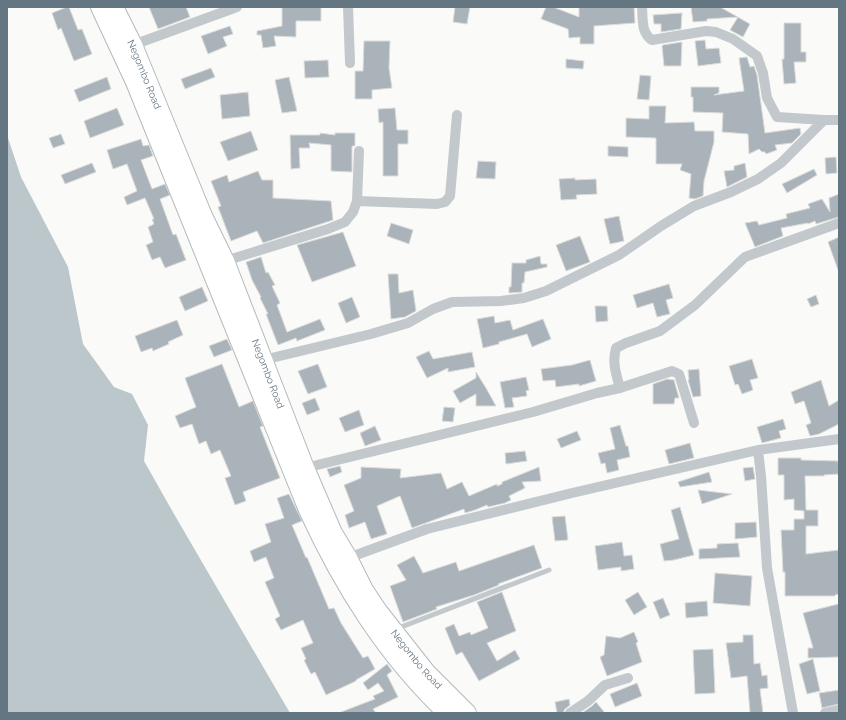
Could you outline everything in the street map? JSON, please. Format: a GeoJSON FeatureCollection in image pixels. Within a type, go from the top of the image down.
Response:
{"type":"FeatureCollection","features":[{"type":"Feature","properties":{"kind":"highway","name":"Negombo Road"},"geometry":{"type":"LineString","coordinates":[[100,7],[135,82],[162,153],[256,362],[299,470],[364,590],[378,611],[426,672],[467,713]]}},
{"type":"Feature","properties":{"kind":"highway","name":"Negombo Road"},"geometry":{"type":"LineString","coordinates":[[114,7],[133,45],[203,216],[225,261],[256,362]]}},
{"type":"Feature","properties":{"kind":"highway","name":"Negombo Road"},"geometry":{"type":"LineString","coordinates":[[299,470],[308,510],[322,541],[352,596],[401,664],[418,684],[447,713]]}},
{"type":"Feature","properties":{"kind":"street"},"geometry":{"type":"LineString","coordinates":[[133,45],[237,7]]}},
{"type":"Feature","properties":{"kind":"street"},"geometry":{"type":"LineString","coordinates":[[348,7],[350,63]]}},
{"type":"Feature","properties":{"kind":"street"},"geometry":{"type":"LineString","coordinates":[[642,7],[644,31],[652,40],[706,31],[716,32],[733,39],[757,56],[763,73],[767,98],[777,117],[839,120]]}},
{"type":"Feature","properties":{"kind":"street"},"geometry":{"type":"LineString","coordinates":[[357,201],[436,204],[445,202],[450,196],[457,115]]}},
{"type":"Feature","properties":{"kind":"street"},"geometry":{"type":"LineString","coordinates":[[256,362],[371,334],[408,323],[433,309],[452,302],[501,301],[524,298],[546,292],[619,255],[661,226],[694,206],[731,192],[758,179],[781,163],[824,120]]}},
{"type":"Feature","properties":{"kind":"street"},"geometry":{"type":"LineString","coordinates":[[225,261],[328,229],[345,222],[353,212],[357,201],[359,151]]}},
{"type":"Feature","properties":{"kind":"street"},"geometry":{"type":"LineString","coordinates":[[620,388],[614,357],[616,348],[660,331],[695,305],[745,257],[839,223]]}},
{"type":"Feature","properties":{"kind":"street"},"geometry":{"type":"LineString","coordinates":[[299,470],[533,412],[620,388],[672,371],[679,374],[694,423]]}},
{"type":"Feature","properties":{"kind":"street"},"geometry":{"type":"LineString","coordinates":[[348,558],[427,529],[572,493],[758,450],[839,439]]}},
{"type":"Feature","properties":{"kind":"street"},"geometry":{"type":"LineString","coordinates":[[758,450],[767,568],[792,713]]}},
{"type":"Feature","properties":{"kind":"street"},"geometry":{"type":"LineString","coordinates":[[570,713],[588,701],[605,685],[628,678]]}},
{"type":"Feature","properties":{"kind":"street"},"geometry":{"type":"LineString","coordinates":[[826,713],[839,710]]}},
{"type":"Feature","properties":{"kind":"lane"},"geometry":{"type":"LineString","coordinates":[[394,631],[550,570]]}},
{"type":"Feature","properties":{"kind":"shaded area"},"geometry":{"type":"Polygon","coordinates":[[[7,135],[21,177],[68,267],[83,344],[114,387],[132,394],[148,425],[144,461],[290,713],[7,713],[7,135]]]}},
{"type":"Feature","properties":{"kind":"building"},"geometry":{"type":"Polygon","coordinates":[[[69,7],[78,30],[82,29],[92,54],[74,61],[61,28],[58,30],[52,13],[69,7]]]}},
{"type":"Feature","properties":{"kind":"building"},"geometry":{"type":"Polygon","coordinates":[[[149,7],[186,7],[190,17],[158,29],[149,7]]]}},
{"type":"Feature","properties":{"kind":"building"},"geometry":{"type":"Polygon","coordinates":[[[282,7],[321,7],[321,21],[296,21],[296,37],[274,36],[276,46],[263,48],[261,35],[257,35],[257,31],[282,26],[282,7]]]}},
{"type":"Feature","properties":{"kind":"building"},"geometry":{"type":"Polygon","coordinates":[[[455,7],[470,7],[467,24],[453,22],[455,7]]]}},
{"type":"Feature","properties":{"kind":"building"},"geometry":{"type":"Polygon","coordinates":[[[546,7],[553,7],[579,17],[579,7],[634,7],[635,23],[594,26],[594,44],[580,44],[580,37],[569,38],[568,29],[541,19],[546,7]]]}},
{"type":"Feature","properties":{"kind":"building"},"geometry":{"type":"Polygon","coordinates":[[[691,7],[720,7],[738,17],[707,19],[707,21],[693,22],[691,7]]]}},
{"type":"Feature","properties":{"kind":"building"},"geometry":{"type":"Polygon","coordinates":[[[682,13],[681,29],[661,32],[661,24],[654,24],[653,15],[682,13]]]}},
{"type":"Feature","properties":{"kind":"building"},"geometry":{"type":"Polygon","coordinates":[[[738,17],[750,24],[743,37],[730,30],[738,17]]]}},
{"type":"Feature","properties":{"kind":"building"},"geometry":{"type":"Polygon","coordinates":[[[784,23],[801,23],[801,52],[806,52],[806,62],[794,62],[796,83],[784,84],[782,59],[784,59],[784,23]]]}},
{"type":"Feature","properties":{"kind":"building"},"geometry":{"type":"Polygon","coordinates":[[[230,26],[233,34],[223,37],[227,46],[208,54],[201,36],[230,26]]]}},
{"type":"Feature","properties":{"kind":"building"},"geometry":{"type":"Polygon","coordinates":[[[705,40],[706,49],[719,48],[721,63],[698,66],[695,41],[705,40]]]}},
{"type":"Feature","properties":{"kind":"building"},"geometry":{"type":"Polygon","coordinates":[[[364,41],[390,41],[389,68],[392,88],[372,90],[372,99],[355,99],[355,71],[363,71],[364,41]]]}},
{"type":"Feature","properties":{"kind":"building"},"geometry":{"type":"Polygon","coordinates":[[[682,42],[681,66],[664,66],[662,46],[682,42]]]}},
{"type":"Feature","properties":{"kind":"building"},"geometry":{"type":"Polygon","coordinates":[[[747,57],[750,67],[754,66],[757,75],[765,133],[800,128],[801,134],[792,143],[775,145],[777,150],[766,154],[759,149],[749,154],[748,134],[722,132],[723,113],[693,112],[691,87],[719,87],[719,93],[714,95],[744,91],[739,58],[747,57]]]}},
{"type":"Feature","properties":{"kind":"building"},"geometry":{"type":"Polygon","coordinates":[[[566,59],[584,61],[583,69],[566,68],[566,59]]]}},
{"type":"Feature","properties":{"kind":"building"},"geometry":{"type":"Polygon","coordinates":[[[328,60],[329,77],[305,78],[304,61],[328,60]]]}},
{"type":"Feature","properties":{"kind":"building"},"geometry":{"type":"Polygon","coordinates":[[[211,68],[215,77],[185,89],[181,79],[211,68]]]}},
{"type":"Feature","properties":{"kind":"building"},"geometry":{"type":"Polygon","coordinates":[[[640,75],[651,76],[649,100],[637,99],[640,75]]]}},
{"type":"Feature","properties":{"kind":"building"},"geometry":{"type":"Polygon","coordinates":[[[107,77],[111,89],[79,102],[74,90],[107,77]]]}},
{"type":"Feature","properties":{"kind":"building"},"geometry":{"type":"Polygon","coordinates":[[[289,77],[297,111],[282,113],[275,80],[289,77]]]}},
{"type":"Feature","properties":{"kind":"building"},"geometry":{"type":"Polygon","coordinates":[[[248,92],[250,116],[222,119],[220,95],[248,92]]]}},
{"type":"Feature","properties":{"kind":"building"},"geometry":{"type":"Polygon","coordinates":[[[649,106],[666,106],[665,123],[694,122],[695,131],[714,131],[714,142],[704,181],[703,196],[695,199],[689,198],[691,174],[680,170],[682,164],[656,164],[656,138],[626,137],[626,118],[649,119],[649,106]]]}},
{"type":"Feature","properties":{"kind":"building"},"geometry":{"type":"Polygon","coordinates":[[[117,108],[124,125],[90,138],[84,121],[117,108]]]}},
{"type":"Feature","properties":{"kind":"building"},"geometry":{"type":"Polygon","coordinates":[[[395,108],[397,130],[408,130],[408,144],[398,144],[398,176],[383,176],[383,122],[379,123],[378,109],[395,108]]]}},
{"type":"Feature","properties":{"kind":"building"},"geometry":{"type":"Polygon","coordinates":[[[251,131],[258,150],[228,161],[220,142],[251,131]]]}},
{"type":"Feature","properties":{"kind":"building"},"geometry":{"type":"Polygon","coordinates":[[[320,133],[335,135],[335,133],[355,133],[355,146],[352,146],[352,172],[331,171],[331,145],[309,143],[310,148],[299,148],[300,168],[291,169],[290,135],[320,135],[320,133]]]}},
{"type":"Feature","properties":{"kind":"building"},"geometry":{"type":"Polygon","coordinates":[[[61,134],[65,144],[53,148],[49,138],[61,134]]]}},
{"type":"Feature","properties":{"kind":"building"},"geometry":{"type":"Polygon","coordinates":[[[141,139],[143,146],[149,145],[153,156],[141,160],[152,189],[165,184],[170,195],[160,199],[173,235],[176,234],[186,260],[165,268],[160,257],[152,260],[146,245],[153,242],[148,227],[154,224],[152,219],[154,219],[145,198],[127,205],[124,197],[137,191],[127,164],[113,169],[107,150],[141,139]]]}},
{"type":"Feature","properties":{"kind":"building"},"geometry":{"type":"Polygon","coordinates":[[[608,146],[628,147],[628,157],[608,156],[608,146]]]}},
{"type":"Feature","properties":{"kind":"building"},"geometry":{"type":"Polygon","coordinates":[[[836,157],[837,173],[826,174],[825,158],[836,157]]]}},
{"type":"Feature","properties":{"kind":"building"},"geometry":{"type":"Polygon","coordinates":[[[478,161],[496,162],[495,179],[476,178],[478,161]]]}},
{"type":"Feature","properties":{"kind":"building"},"geometry":{"type":"Polygon","coordinates":[[[92,163],[96,172],[65,184],[61,175],[92,163]]]}},
{"type":"Feature","properties":{"kind":"building"},"geometry":{"type":"Polygon","coordinates":[[[745,163],[747,177],[727,187],[724,171],[734,170],[734,166],[745,163]]]}},
{"type":"Feature","properties":{"kind":"building"},"geometry":{"type":"Polygon","coordinates":[[[814,169],[817,175],[787,193],[782,184],[814,169]]]}},
{"type":"Feature","properties":{"kind":"building"},"geometry":{"type":"Polygon","coordinates":[[[258,171],[262,180],[273,180],[273,198],[331,201],[333,220],[263,243],[257,231],[231,241],[218,207],[221,206],[211,181],[227,175],[229,182],[258,171]]]}},
{"type":"Feature","properties":{"kind":"building"},"geometry":{"type":"Polygon","coordinates":[[[575,178],[575,180],[596,179],[597,194],[576,195],[577,199],[561,200],[559,179],[575,178]]]}},
{"type":"Feature","properties":{"kind":"building"},"geometry":{"type":"Polygon","coordinates":[[[839,194],[839,217],[816,224],[815,221],[808,224],[781,228],[783,236],[755,247],[745,223],[757,221],[759,225],[787,218],[786,214],[810,208],[808,204],[822,199],[830,212],[829,198],[839,194]]]}},
{"type":"Feature","properties":{"kind":"building"},"geometry":{"type":"Polygon","coordinates":[[[619,216],[624,241],[610,244],[604,219],[619,216]]]}},
{"type":"Feature","properties":{"kind":"building"},"geometry":{"type":"Polygon","coordinates":[[[391,223],[413,230],[409,244],[387,236],[391,223]]]}},
{"type":"Feature","properties":{"kind":"building"},"geometry":{"type":"Polygon","coordinates":[[[343,232],[356,266],[312,282],[297,245],[343,232]]]}},
{"type":"Feature","properties":{"kind":"building"},"geometry":{"type":"Polygon","coordinates":[[[580,236],[590,262],[566,271],[556,245],[580,236]]]}},
{"type":"Feature","properties":{"kind":"building"},"geometry":{"type":"Polygon","coordinates":[[[839,237],[839,270],[838,270],[828,242],[839,237]]]}},
{"type":"Feature","properties":{"kind":"building"},"geometry":{"type":"Polygon","coordinates":[[[540,256],[541,264],[547,264],[547,267],[525,272],[524,283],[522,283],[522,292],[509,293],[509,287],[511,287],[512,263],[526,263],[526,260],[540,256]]]}},
{"type":"Feature","properties":{"kind":"building"},"geometry":{"type":"Polygon","coordinates":[[[261,257],[266,273],[268,272],[275,285],[272,286],[280,303],[277,305],[287,332],[320,319],[325,330],[297,341],[296,338],[278,345],[266,314],[268,314],[252,280],[246,262],[261,257]]]}},
{"type":"Feature","properties":{"kind":"building"},"geometry":{"type":"Polygon","coordinates":[[[388,274],[398,274],[399,293],[413,290],[416,311],[405,317],[391,319],[388,274]]]}},
{"type":"Feature","properties":{"kind":"building"},"geometry":{"type":"Polygon","coordinates":[[[669,284],[673,298],[666,300],[670,314],[657,317],[653,303],[637,308],[633,295],[669,284]]]}},
{"type":"Feature","properties":{"kind":"building"},"geometry":{"type":"Polygon","coordinates":[[[202,287],[208,301],[185,311],[179,297],[202,287]]]}},
{"type":"Feature","properties":{"kind":"building"},"geometry":{"type":"Polygon","coordinates":[[[816,295],[819,304],[811,307],[807,299],[816,295]]]}},
{"type":"Feature","properties":{"kind":"building"},"geometry":{"type":"Polygon","coordinates":[[[352,297],[360,317],[346,323],[338,303],[352,297]]]}},
{"type":"Feature","properties":{"kind":"building"},"geometry":{"type":"Polygon","coordinates":[[[595,306],[607,306],[608,321],[596,322],[595,306]]]}},
{"type":"Feature","properties":{"kind":"building"},"geometry":{"type":"Polygon","coordinates":[[[494,316],[495,323],[510,320],[513,330],[543,319],[551,339],[532,347],[527,334],[483,348],[477,319],[494,316]]]}},
{"type":"Feature","properties":{"kind":"building"},"geometry":{"type":"Polygon","coordinates":[[[177,320],[183,335],[168,342],[169,344],[153,351],[152,348],[141,352],[135,336],[177,320]]]}},
{"type":"Feature","properties":{"kind":"building"},"geometry":{"type":"Polygon","coordinates":[[[227,339],[232,350],[214,357],[209,346],[227,339]]]}},
{"type":"Feature","properties":{"kind":"building"},"geometry":{"type":"Polygon","coordinates":[[[429,351],[433,359],[472,352],[475,367],[448,372],[448,368],[427,378],[416,357],[429,351]]]}},
{"type":"Feature","properties":{"kind":"building"},"geometry":{"type":"Polygon","coordinates":[[[752,359],[758,378],[750,380],[753,390],[742,394],[738,384],[735,385],[729,366],[752,359]]]}},
{"type":"Feature","properties":{"kind":"building"},"geometry":{"type":"Polygon","coordinates":[[[590,360],[596,381],[579,386],[579,384],[556,387],[555,380],[543,381],[541,369],[572,365],[590,360]]]}},
{"type":"Feature","properties":{"kind":"building"},"geometry":{"type":"Polygon","coordinates":[[[222,364],[239,407],[253,401],[263,426],[260,427],[280,478],[243,492],[246,501],[235,505],[225,478],[231,476],[220,450],[211,454],[206,441],[199,444],[192,424],[180,428],[175,416],[196,407],[185,378],[222,364]]]}},
{"type":"Feature","properties":{"kind":"building"},"geometry":{"type":"Polygon","coordinates":[[[318,364],[327,387],[308,394],[298,371],[318,364]]]}},
{"type":"Feature","properties":{"kind":"building"},"geometry":{"type":"Polygon","coordinates":[[[699,369],[701,396],[693,397],[688,380],[688,370],[699,369]]]}},
{"type":"Feature","properties":{"kind":"building"},"geometry":{"type":"Polygon","coordinates":[[[476,372],[496,406],[476,406],[476,394],[460,403],[453,391],[476,378],[476,372]]]}},
{"type":"Feature","properties":{"kind":"building"},"geometry":{"type":"Polygon","coordinates":[[[526,377],[529,390],[526,391],[527,396],[512,398],[514,407],[505,408],[500,382],[526,377]]]}},
{"type":"Feature","properties":{"kind":"building"},"geometry":{"type":"Polygon","coordinates":[[[667,379],[674,380],[679,398],[675,398],[674,404],[653,404],[653,384],[667,379]]]}},
{"type":"Feature","properties":{"kind":"building"},"geometry":{"type":"Polygon","coordinates":[[[821,380],[829,406],[839,400],[839,424],[819,434],[810,436],[806,425],[811,423],[804,401],[795,404],[791,392],[821,380]]]}},
{"type":"Feature","properties":{"kind":"building"},"geometry":{"type":"Polygon","coordinates":[[[315,398],[320,410],[307,415],[302,403],[315,398]]]}},
{"type":"Feature","properties":{"kind":"building"},"geometry":{"type":"Polygon","coordinates":[[[444,407],[455,408],[453,422],[442,421],[444,407]]]}},
{"type":"Feature","properties":{"kind":"building"},"geometry":{"type":"Polygon","coordinates":[[[359,410],[364,425],[345,432],[339,418],[359,410]]]}},
{"type":"Feature","properties":{"kind":"building"},"geometry":{"type":"Polygon","coordinates":[[[783,419],[786,429],[779,431],[781,438],[762,443],[757,427],[783,419]]]}},
{"type":"Feature","properties":{"kind":"building"},"geometry":{"type":"Polygon","coordinates":[[[620,425],[626,446],[628,446],[630,457],[617,460],[619,470],[607,473],[605,463],[601,464],[598,453],[615,449],[610,428],[620,425]]]}},
{"type":"Feature","properties":{"kind":"building"},"geometry":{"type":"Polygon","coordinates":[[[375,426],[381,440],[365,446],[360,433],[375,426]]]}},
{"type":"Feature","properties":{"kind":"building"},"geometry":{"type":"Polygon","coordinates":[[[577,431],[581,440],[561,448],[557,439],[577,431]]]}},
{"type":"Feature","properties":{"kind":"building"},"geometry":{"type":"Polygon","coordinates":[[[690,443],[694,458],[669,464],[665,450],[690,443]]]}},
{"type":"Feature","properties":{"kind":"building"},"geometry":{"type":"Polygon","coordinates":[[[525,451],[527,461],[506,464],[505,453],[525,451]]]}},
{"type":"Feature","properties":{"kind":"building"},"geometry":{"type":"Polygon","coordinates":[[[778,458],[838,461],[839,474],[805,476],[806,510],[818,510],[818,526],[806,526],[806,554],[839,550],[839,594],[835,596],[785,596],[785,572],[783,572],[781,530],[794,530],[794,519],[804,519],[804,511],[794,510],[794,499],[784,500],[784,475],[778,475],[778,458]]]}},
{"type":"Feature","properties":{"kind":"building"},"geometry":{"type":"Polygon","coordinates":[[[340,466],[342,472],[330,477],[327,469],[340,466]]]}},
{"type":"Feature","properties":{"kind":"building"},"geometry":{"type":"Polygon","coordinates":[[[361,467],[401,469],[400,478],[441,473],[447,489],[462,482],[469,496],[497,484],[497,486],[502,484],[502,482],[539,467],[541,481],[522,482],[525,488],[509,496],[511,500],[505,503],[488,507],[487,505],[465,513],[464,509],[412,528],[400,496],[377,506],[387,534],[371,539],[365,522],[349,528],[345,515],[354,511],[344,485],[361,478],[361,467]]]}},
{"type":"Feature","properties":{"kind":"building"},"geometry":{"type":"Polygon","coordinates":[[[753,467],[755,479],[745,481],[743,468],[753,467]]]}},
{"type":"Feature","properties":{"kind":"building"},"geometry":{"type":"Polygon","coordinates":[[[709,472],[712,482],[680,487],[678,482],[709,472]]]}},
{"type":"Feature","properties":{"kind":"building"},"geometry":{"type":"Polygon","coordinates":[[[698,490],[732,494],[702,504],[698,490]]]}},
{"type":"Feature","properties":{"kind":"building"},"geometry":{"type":"Polygon","coordinates":[[[289,494],[302,521],[292,525],[329,609],[334,608],[341,623],[363,658],[368,656],[375,669],[356,681],[326,695],[315,672],[311,674],[304,660],[306,659],[301,648],[313,643],[303,620],[281,630],[275,619],[280,616],[265,582],[274,578],[266,557],[254,562],[250,551],[271,542],[265,524],[284,518],[277,498],[289,494]]]}},
{"type":"Feature","properties":{"kind":"building"},"geometry":{"type":"Polygon","coordinates":[[[680,507],[694,555],[664,561],[660,544],[679,539],[671,510],[680,507]]]}},
{"type":"Feature","properties":{"kind":"building"},"geometry":{"type":"Polygon","coordinates":[[[565,516],[568,540],[555,541],[552,517],[565,516]]]}},
{"type":"Feature","properties":{"kind":"building"},"geometry":{"type":"Polygon","coordinates":[[[756,522],[757,537],[735,539],[735,523],[756,522]]]}},
{"type":"Feature","properties":{"kind":"building"},"geometry":{"type":"Polygon","coordinates":[[[622,542],[624,556],[632,555],[634,569],[621,571],[621,567],[598,570],[595,546],[622,542]]]}},
{"type":"Feature","properties":{"kind":"building"},"geometry":{"type":"Polygon","coordinates":[[[738,543],[740,557],[699,559],[699,549],[717,548],[717,544],[738,543]]]}},
{"type":"Feature","properties":{"kind":"building"},"geometry":{"type":"Polygon","coordinates":[[[534,545],[542,568],[498,584],[499,585],[474,595],[436,607],[437,609],[403,622],[390,586],[406,580],[397,565],[414,556],[423,573],[456,562],[459,571],[534,545]]]}},
{"type":"Feature","properties":{"kind":"building"},"geometry":{"type":"Polygon","coordinates":[[[715,573],[752,576],[750,606],[713,603],[715,573]]]}},
{"type":"Feature","properties":{"kind":"building"},"geometry":{"type":"Polygon","coordinates":[[[502,592],[516,631],[487,643],[497,661],[515,650],[520,659],[479,681],[462,652],[456,655],[445,628],[454,624],[459,636],[470,632],[471,635],[488,628],[477,602],[502,592]]]}},
{"type":"Feature","properties":{"kind":"building"},"geometry":{"type":"Polygon","coordinates":[[[638,592],[647,607],[634,615],[625,600],[638,592]]]}},
{"type":"Feature","properties":{"kind":"building"},"geometry":{"type":"Polygon","coordinates":[[[663,598],[670,615],[660,619],[653,602],[663,598]]]}},
{"type":"Feature","properties":{"kind":"building"},"geometry":{"type":"Polygon","coordinates":[[[707,601],[708,616],[686,618],[685,603],[707,601]]]}},
{"type":"Feature","properties":{"kind":"building"},"geometry":{"type":"Polygon","coordinates":[[[838,604],[839,657],[808,658],[808,648],[813,648],[803,613],[838,604]]]}},
{"type":"Feature","properties":{"kind":"building"},"geometry":{"type":"Polygon","coordinates":[[[634,632],[638,642],[636,643],[642,662],[607,676],[600,657],[604,655],[606,636],[620,638],[634,632]]]}},
{"type":"Feature","properties":{"kind":"building"},"geometry":{"type":"Polygon","coordinates":[[[743,635],[753,635],[754,664],[760,663],[762,676],[767,675],[768,688],[760,689],[763,713],[750,713],[747,676],[731,678],[726,643],[743,642],[743,635]]]}},
{"type":"Feature","properties":{"kind":"building"},"geometry":{"type":"Polygon","coordinates":[[[713,649],[715,693],[695,694],[693,650],[713,649]]]}},
{"type":"Feature","properties":{"kind":"building"},"geometry":{"type":"Polygon","coordinates":[[[813,659],[820,691],[807,694],[799,664],[813,659]]]}},
{"type":"Feature","properties":{"kind":"building"},"geometry":{"type":"Polygon","coordinates":[[[387,664],[392,671],[387,675],[398,697],[373,709],[376,713],[341,713],[375,699],[373,696],[384,691],[378,683],[368,690],[363,683],[387,664]]]}},
{"type":"Feature","properties":{"kind":"building"},"geometry":{"type":"Polygon","coordinates":[[[637,683],[642,696],[615,707],[610,694],[637,683]]]}},
{"type":"Feature","properties":{"kind":"building"},"geometry":{"type":"Polygon","coordinates":[[[839,690],[839,704],[822,708],[819,693],[839,690]]]}},
{"type":"Feature","properties":{"kind":"building"},"geometry":{"type":"Polygon","coordinates":[[[569,699],[570,705],[564,710],[564,713],[557,713],[555,702],[569,699]]]}},
{"type":"Feature","properties":{"kind":"building"},"geometry":{"type":"Polygon","coordinates":[[[596,702],[605,713],[582,713],[592,706],[596,702]]]}}]}
